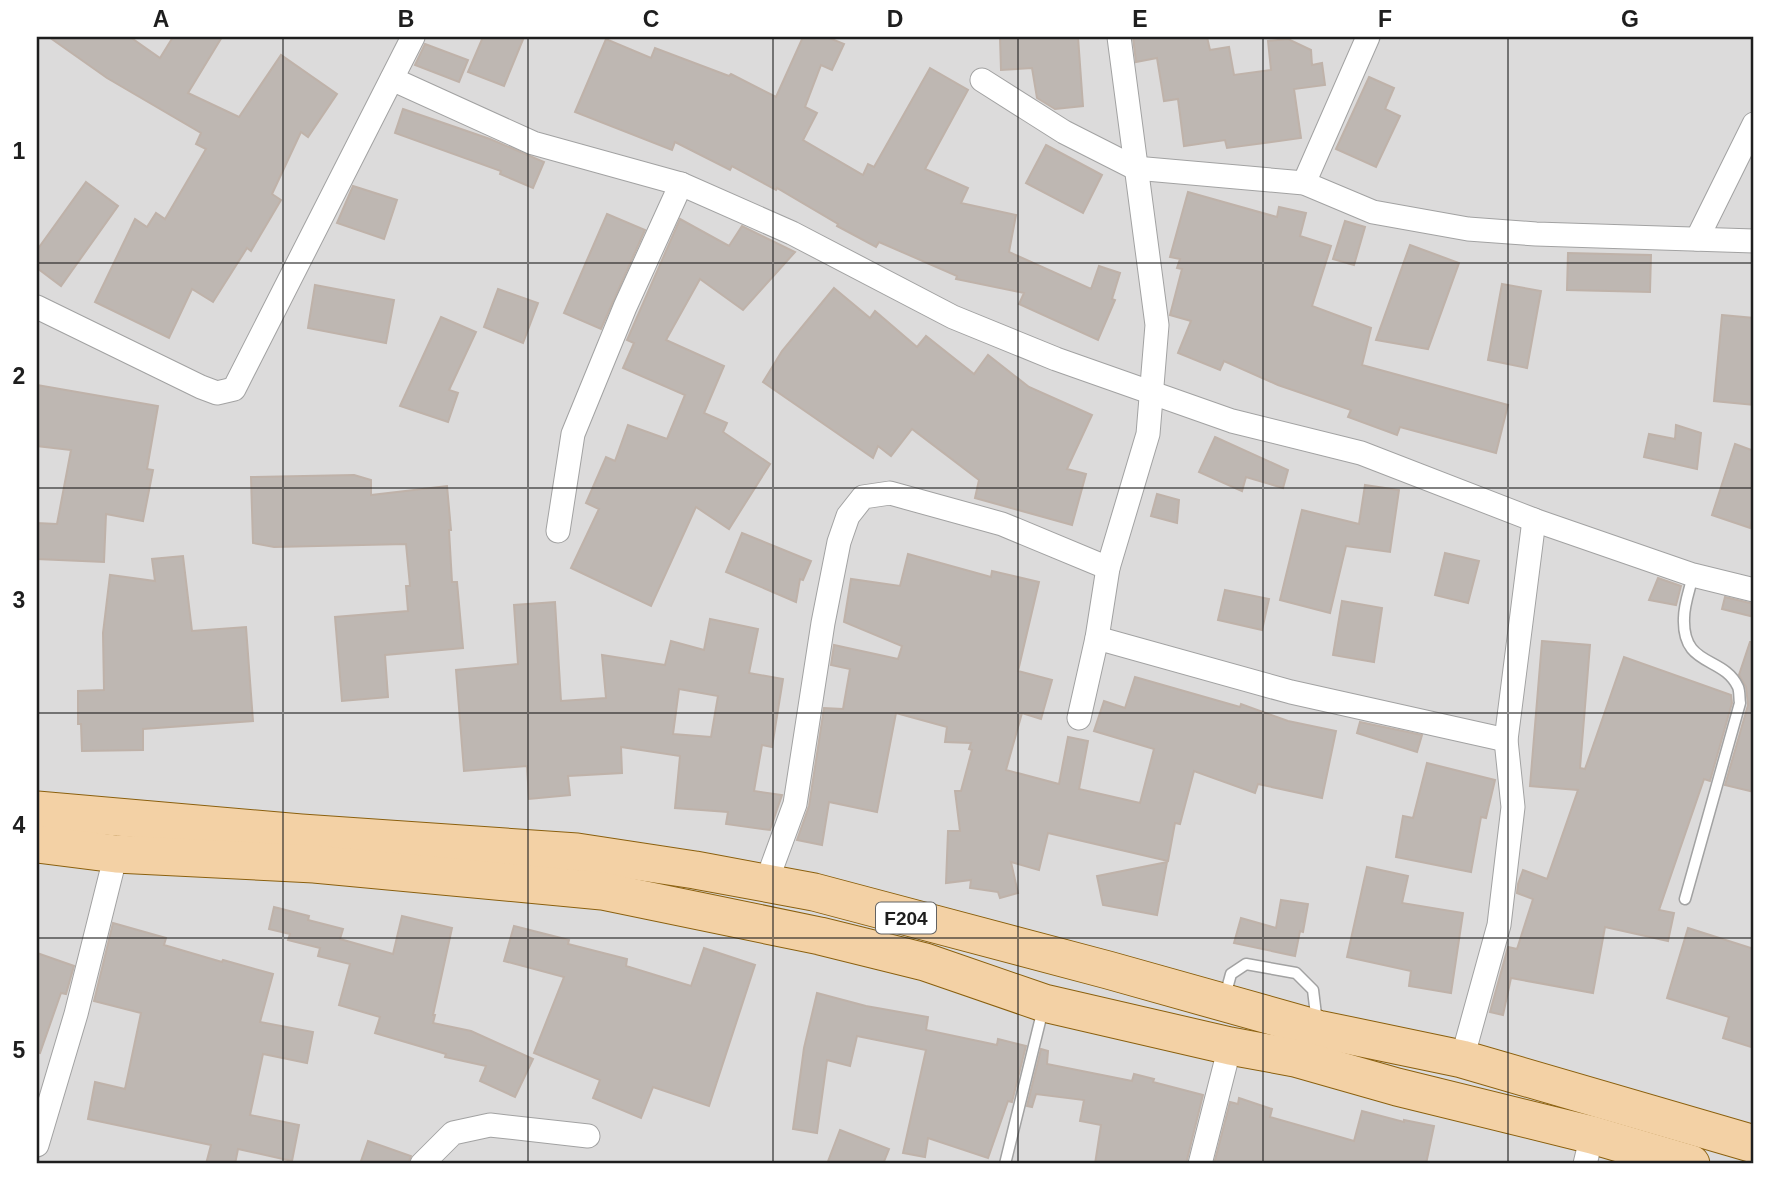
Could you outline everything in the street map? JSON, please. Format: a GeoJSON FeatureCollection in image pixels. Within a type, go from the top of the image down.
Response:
{"type":"FeatureCollection","features":[{"type":"Feature","properties":{"kind":"main road","name":"F204"},"geometry":{"type":"LineString","coordinates":[[37,810],[301,833],[577,852],[651,862],[814,892],[1318,1029],[1462,1059],[1754,1144]]}},
{"type":"Feature","properties":{"kind":"main road","name":"F204"},"geometry":{"type":"LineString","coordinates":[[37,844],[116,854],[314,864],[602,891],[820,936],[925,961],[1044,1003],[1230,1046],[1295,1058],[1397,1087],[1588,1150],[1691,1164]]}},
{"type":"Feature","properties":{"kind":"street"},"geometry":{"type":"LineString","coordinates":[[37,307],[201,387],[217,393],[234,389],[413,37]]}},
{"type":"Feature","properties":{"kind":"street"},"geometry":{"type":"LineString","coordinates":[[1079,718],[1097,638],[1108,568],[1148,434],[1157,325],[1119,37]]}},
{"type":"Feature","properties":{"kind":"street"},"geometry":{"type":"LineString","coordinates":[[1304,183],[1368,37]]}},
{"type":"Feature","properties":{"kind":"street"},"geometry":{"type":"LineString","coordinates":[[392,79],[533,143],[681,184],[792,233],[953,317],[1056,359],[1232,421],[1361,453],[1534,520],[1693,575],[1754,590]]}},
{"type":"Feature","properties":{"kind":"street"},"geometry":{"type":"LineString","coordinates":[[982,80],[1064,132],[1135,168],[1304,183],[1373,212],[1468,229],[1697,240],[1754,240]]}},
{"type":"Feature","properties":{"kind":"street"},"geometry":{"type":"LineString","coordinates":[[1697,240],[1754,124]]}},
{"type":"Feature","properties":{"kind":"street"},"geometry":{"type":"LineString","coordinates":[[558,531],[573,434],[625,307],[681,184]]}},
{"type":"Feature","properties":{"kind":"street"},"geometry":{"type":"LineString","coordinates":[[766,883],[795,804],[823,623],[839,542],[848,516],[863,497],[890,493],[1002,524],[1108,568]]}},
{"type":"Feature","properties":{"kind":"street"},"geometry":{"type":"LineString","coordinates":[[1462,1059],[1499,925],[1513,807],[1506,740],[1534,520]]}},
{"type":"Feature","properties":{"kind":"street"},"geometry":{"type":"LineString","coordinates":[[1097,638],[1291,692],[1506,740]]}},
{"type":"Feature","properties":{"kind":"street"},"geometry":{"type":"LineString","coordinates":[[37,1145],[76,1014],[116,854]]}},
{"type":"Feature","properties":{"kind":"street"},"geometry":{"type":"LineString","coordinates":[[1200,1164],[1230,1046]]}},
{"type":"Feature","properties":{"kind":"street"},"geometry":{"type":"LineString","coordinates":[[422,1164],[453,1133],[490,1125],[588,1136]]}},
{"type":"Feature","properties":{"kind":"lane"},"geometry":{"type":"LineString","coordinates":[[1685,899],[1740,703],[1739,688],[1727,673],[1696,655],[1686,639],[1684,618],[1693,575]]}},
{"type":"Feature","properties":{"kind":"lane"},"geometry":{"type":"LineString","coordinates":[[1005,1164],[1044,1003]]}},
{"type":"Feature","properties":{"kind":"shaded area"},"geometry":{"type":"Polygon","coordinates":[[[37,37],[1754,37],[1754,1164],[37,1164],[37,37]]]}},
{"type":"Feature","properties":{"kind":"building"},"geometry":{"type":"Polygon","coordinates":[[[49,37],[130,37],[160,58],[173,37],[222,37],[188,93],[239,117],[281,55],[337,94],[308,137],[301,132],[272,194],[281,200],[251,251],[247,248],[213,302],[192,289],[169,338],[95,302],[135,219],[147,227],[156,213],[165,219],[206,149],[196,144],[201,133],[107,78],[49,37]]]}},
{"type":"Feature","properties":{"kind":"building"},"geometry":{"type":"Polygon","coordinates":[[[483,37],[524,37],[504,86],[468,72],[483,37]]]}},
{"type":"Feature","properties":{"kind":"building"},"geometry":{"type":"Polygon","coordinates":[[[803,37],[827,37],[844,44],[832,70],[821,65],[805,107],[817,113],[803,140],[863,175],[868,164],[874,167],[930,68],[968,90],[925,169],[968,188],[961,203],[1016,215],[1009,252],[1091,289],[1099,266],[1120,273],[1112,299],[1115,300],[1098,340],[1019,304],[1024,293],[956,279],[957,276],[879,242],[876,247],[777,188],[776,190],[732,166],[730,170],[675,142],[672,150],[575,112],[606,39],[651,58],[655,48],[729,76],[731,74],[776,97],[803,37]]]}},
{"type":"Feature","properties":{"kind":"building"},"geometry":{"type":"Polygon","coordinates":[[[1000,37],[1078,37],[1083,106],[1055,109],[1037,98],[1032,68],[1001,70],[1000,37]]]}},
{"type":"Feature","properties":{"kind":"building"},"geometry":{"type":"Polygon","coordinates":[[[1133,37],[1207,37],[1210,50],[1229,47],[1234,75],[1271,70],[1268,41],[1288,39],[1311,50],[1312,65],[1322,63],[1325,85],[1294,89],[1301,138],[1227,148],[1225,140],[1184,146],[1178,99],[1164,101],[1157,58],[1136,62],[1133,37]]]}},
{"type":"Feature","properties":{"kind":"building"},"geometry":{"type":"Polygon","coordinates":[[[425,44],[468,60],[459,82],[415,65],[425,44]]]}},
{"type":"Feature","properties":{"kind":"building"},"geometry":{"type":"Polygon","coordinates":[[[1369,77],[1394,88],[1385,109],[1400,116],[1376,167],[1336,149],[1369,77]]]}},
{"type":"Feature","properties":{"kind":"building"},"geometry":{"type":"Polygon","coordinates":[[[403,109],[490,139],[544,162],[533,188],[500,174],[501,171],[395,133],[403,109]]]}},
{"type":"Feature","properties":{"kind":"building"},"geometry":{"type":"Polygon","coordinates":[[[1046,145],[1102,175],[1083,213],[1026,183],[1046,145]]]}},
{"type":"Feature","properties":{"kind":"building"},"geometry":{"type":"Polygon","coordinates":[[[86,182],[118,206],[61,286],[37,268],[37,250],[86,182]]]}},
{"type":"Feature","properties":{"kind":"building"},"geometry":{"type":"Polygon","coordinates":[[[353,186],[397,200],[384,239],[337,223],[353,186]]]}},
{"type":"Feature","properties":{"kind":"building"},"geometry":{"type":"Polygon","coordinates":[[[1188,192],[1277,217],[1279,207],[1306,213],[1300,236],[1331,246],[1312,306],[1371,328],[1362,365],[1508,405],[1496,453],[1400,427],[1397,435],[1348,417],[1351,410],[1278,385],[1224,361],[1220,370],[1178,353],[1191,321],[1170,315],[1182,269],[1177,268],[1180,259],[1170,257],[1188,192]]]}},
{"type":"Feature","properties":{"kind":"building"},"geometry":{"type":"Polygon","coordinates":[[[607,214],[645,230],[601,329],[564,313],[607,214]]]}},
{"type":"Feature","properties":{"kind":"building"},"geometry":{"type":"Polygon","coordinates":[[[680,219],[729,246],[742,226],[795,252],[743,310],[700,279],[666,340],[724,366],[704,413],[727,423],[723,432],[770,464],[729,529],[696,507],[651,606],[571,568],[599,509],[586,503],[606,457],[615,461],[628,425],[667,439],[685,395],[623,368],[634,343],[627,340],[680,219]]]}},
{"type":"Feature","properties":{"kind":"building"},"geometry":{"type":"Polygon","coordinates":[[[1345,221],[1365,227],[1354,265],[1333,259],[1345,221]]]}},
{"type":"Feature","properties":{"kind":"building"},"geometry":{"type":"Polygon","coordinates":[[[1410,245],[1459,263],[1428,349],[1376,340],[1410,245]]]}},
{"type":"Feature","properties":{"kind":"building"},"geometry":{"type":"Polygon","coordinates":[[[1568,253],[1651,255],[1650,292],[1567,290],[1568,253]]]}},
{"type":"Feature","properties":{"kind":"building"},"geometry":{"type":"Polygon","coordinates":[[[1502,284],[1541,291],[1527,368],[1488,360],[1502,284]]]}},
{"type":"Feature","properties":{"kind":"building"},"geometry":{"type":"Polygon","coordinates":[[[315,285],[394,300],[386,343],[308,328],[315,285]]]}},
{"type":"Feature","properties":{"kind":"building"},"geometry":{"type":"Polygon","coordinates":[[[834,288],[870,318],[875,311],[917,347],[926,336],[974,374],[988,355],[1029,387],[1092,415],[1067,469],[1086,474],[1072,525],[975,498],[979,480],[912,429],[891,456],[878,446],[873,458],[763,382],[782,351],[834,288]]]}},
{"type":"Feature","properties":{"kind":"building"},"geometry":{"type":"Polygon","coordinates":[[[498,289],[538,303],[523,343],[484,327],[498,289]]]}},
{"type":"Feature","properties":{"kind":"building"},"geometry":{"type":"Polygon","coordinates":[[[1722,315],[1754,318],[1754,405],[1714,401],[1722,315]]]}},
{"type":"Feature","properties":{"kind":"building"},"geometry":{"type":"Polygon","coordinates":[[[441,317],[476,332],[449,390],[458,393],[448,422],[400,406],[441,317]]]}},
{"type":"Feature","properties":{"kind":"building"},"geometry":{"type":"Polygon","coordinates":[[[37,385],[158,406],[147,469],[153,470],[143,521],[106,514],[104,562],[37,559],[37,523],[57,524],[71,450],[37,446],[37,385]]]}},
{"type":"Feature","properties":{"kind":"building"},"geometry":{"type":"Polygon","coordinates":[[[1676,425],[1701,433],[1697,469],[1644,457],[1649,434],[1675,439],[1676,425]]]}},
{"type":"Feature","properties":{"kind":"building"},"geometry":{"type":"Polygon","coordinates":[[[1215,437],[1288,470],[1283,488],[1246,477],[1242,491],[1199,472],[1215,437]]]}},
{"type":"Feature","properties":{"kind":"building"},"geometry":{"type":"Polygon","coordinates":[[[1735,444],[1754,451],[1754,514],[1750,528],[1712,515],[1735,444]]]}},
{"type":"Feature","properties":{"kind":"building"},"geometry":{"type":"Polygon","coordinates":[[[354,475],[371,480],[371,495],[447,486],[452,582],[457,582],[463,648],[385,655],[388,697],[342,701],[335,617],[408,611],[406,586],[410,586],[406,544],[274,547],[253,543],[251,477],[354,475]]]}},
{"type":"Feature","properties":{"kind":"building"},"geometry":{"type":"Polygon","coordinates":[[[1365,485],[1399,490],[1390,552],[1346,546],[1330,613],[1280,600],[1302,510],[1359,524],[1365,485]]]}},
{"type":"Feature","properties":{"kind":"building"},"geometry":{"type":"Polygon","coordinates":[[[1157,494],[1179,500],[1177,523],[1151,516],[1157,494]]]}},
{"type":"Feature","properties":{"kind":"building"},"geometry":{"type":"Polygon","coordinates":[[[742,533],[811,561],[803,580],[800,579],[796,602],[726,572],[742,533]]]}},
{"type":"Feature","properties":{"kind":"building"},"geometry":{"type":"Polygon","coordinates":[[[1445,553],[1479,561],[1468,603],[1435,595],[1445,553]]]}},
{"type":"Feature","properties":{"kind":"building"},"geometry":{"type":"Polygon","coordinates":[[[908,554],[991,577],[992,571],[1039,582],[1018,671],[1052,680],[1041,719],[1022,713],[1006,770],[1059,784],[1068,737],[1088,741],[1079,789],[1140,803],[1154,749],[1094,731],[1104,701],[1125,708],[1135,677],[1240,707],[1241,704],[1288,721],[1336,731],[1322,798],[1258,784],[1255,793],[1194,771],[1180,824],[1175,823],[1168,861],[1048,833],[1039,870],[1011,862],[1018,893],[1000,898],[998,892],[970,888],[971,880],[946,883],[948,831],[960,831],[955,791],[961,791],[972,750],[969,749],[971,743],[945,742],[947,727],[896,713],[877,812],[829,802],[822,845],[797,840],[809,806],[824,708],[843,709],[850,669],[831,665],[834,645],[898,659],[902,646],[844,622],[851,579],[900,586],[908,554]]]}},
{"type":"Feature","properties":{"kind":"building"},"geometry":{"type":"Polygon","coordinates":[[[183,556],[192,631],[246,627],[253,721],[143,729],[143,750],[82,751],[81,724],[78,724],[78,691],[104,690],[103,633],[110,575],[155,581],[152,559],[183,556]]]}},
{"type":"Feature","properties":{"kind":"building"},"geometry":{"type":"Polygon","coordinates":[[[1658,578],[1681,586],[1676,605],[1649,600],[1658,578]]]}},
{"type":"Feature","properties":{"kind":"building"},"geometry":{"type":"Polygon","coordinates":[[[1225,590],[1269,599],[1262,630],[1218,620],[1225,590]]]}},
{"type":"Feature","properties":{"kind":"building"},"geometry":{"type":"Polygon","coordinates":[[[1725,597],[1754,604],[1754,617],[1722,609],[1725,597]]]}},
{"type":"Feature","properties":{"kind":"building"},"geometry":{"type":"Polygon","coordinates":[[[1342,601],[1382,608],[1374,662],[1333,655],[1342,601]]]}},
{"type":"Feature","properties":{"kind":"building"},"geometry":{"type":"Polygon","coordinates":[[[555,602],[561,701],[606,698],[602,655],[665,665],[671,641],[704,650],[710,619],[758,629],[749,673],[783,679],[772,747],[762,745],[754,791],[782,795],[770,830],[726,824],[728,812],[675,808],[680,756],[621,747],[622,773],[568,776],[570,795],[529,799],[527,766],[464,771],[456,670],[518,664],[514,605],[555,602]],[[679,689],[673,734],[711,737],[718,696],[679,689]]]}},
{"type":"Feature","properties":{"kind":"building"},"geometry":{"type":"Polygon","coordinates":[[[1542,641],[1590,645],[1580,768],[1585,769],[1624,657],[1731,695],[1732,703],[1710,781],[1704,779],[1659,910],[1674,913],[1668,941],[1605,927],[1593,993],[1511,978],[1503,1015],[1490,1012],[1508,947],[1517,949],[1533,899],[1517,893],[1518,884],[1523,870],[1547,879],[1578,790],[1530,786],[1542,641]]]}},
{"type":"Feature","properties":{"kind":"building"},"geometry":{"type":"Polygon","coordinates":[[[1750,642],[1754,642],[1754,792],[1725,785],[1748,705],[1746,687],[1739,675],[1750,642]]]}},
{"type":"Feature","properties":{"kind":"building"},"geometry":{"type":"Polygon","coordinates":[[[1360,722],[1422,735],[1417,752],[1357,733],[1360,722]]]}},
{"type":"Feature","properties":{"kind":"building"},"geometry":{"type":"Polygon","coordinates":[[[1427,763],[1495,780],[1486,818],[1481,817],[1471,872],[1396,857],[1403,816],[1413,818],[1427,763]]]}},
{"type":"Feature","properties":{"kind":"building"},"geometry":{"type":"Polygon","coordinates":[[[1167,862],[1157,915],[1103,905],[1097,876],[1167,862]]]}},
{"type":"Feature","properties":{"kind":"building"},"geometry":{"type":"Polygon","coordinates":[[[1367,867],[1408,876],[1402,903],[1463,913],[1451,993],[1409,986],[1411,971],[1347,957],[1367,867]]]}},
{"type":"Feature","properties":{"kind":"building"},"geometry":{"type":"Polygon","coordinates":[[[1281,900],[1308,904],[1295,956],[1234,943],[1241,918],[1276,928],[1281,900]]]}},
{"type":"Feature","properties":{"kind":"building"},"geometry":{"type":"Polygon","coordinates":[[[274,907],[343,929],[340,939],[393,954],[402,916],[452,928],[433,1023],[471,1031],[533,1059],[515,1097],[480,1081],[486,1066],[445,1057],[446,1054],[375,1033],[380,1017],[339,1005],[350,964],[318,956],[320,948],[288,940],[290,934],[269,929],[274,907]]]}},
{"type":"Feature","properties":{"kind":"building"},"geometry":{"type":"Polygon","coordinates":[[[113,923],[166,938],[164,945],[273,974],[260,1022],[313,1032],[307,1063],[263,1054],[250,1115],[299,1125],[292,1161],[238,1149],[235,1164],[206,1164],[211,1145],[88,1119],[95,1082],[125,1089],[141,1013],[94,1001],[113,923]]]}},
{"type":"Feature","properties":{"kind":"building"},"geometry":{"type":"Polygon","coordinates":[[[514,926],[569,940],[568,944],[627,959],[626,966],[691,986],[704,948],[755,965],[709,1106],[653,1087],[641,1118],[593,1098],[600,1080],[534,1053],[564,977],[504,961],[514,926]]]}},
{"type":"Feature","properties":{"kind":"building"},"geometry":{"type":"Polygon","coordinates":[[[1688,928],[1754,949],[1754,1048],[1723,1038],[1729,1017],[1667,998],[1688,928]]]}},
{"type":"Feature","properties":{"kind":"building"},"geometry":{"type":"Polygon","coordinates":[[[37,953],[74,966],[66,994],[61,993],[40,1053],[37,1052],[37,953]]]}},
{"type":"Feature","properties":{"kind":"building"},"geometry":{"type":"Polygon","coordinates":[[[817,993],[866,1006],[928,1017],[926,1030],[997,1045],[998,1039],[1026,1046],[1012,1102],[1008,1101],[988,1158],[928,1138],[925,1157],[903,1153],[926,1050],[857,1036],[850,1066],[827,1060],[817,1133],[793,1129],[804,1048],[817,993]]]}},
{"type":"Feature","properties":{"kind":"building"},"geometry":{"type":"Polygon","coordinates":[[[1041,1049],[1048,1051],[1047,1064],[1132,1081],[1134,1074],[1154,1079],[1153,1082],[1203,1095],[1186,1164],[1095,1164],[1101,1125],[1080,1121],[1084,1100],[1036,1094],[1032,1107],[1027,1106],[1041,1049]]]}},
{"type":"Feature","properties":{"kind":"building"},"geometry":{"type":"Polygon","coordinates":[[[1239,1098],[1272,1109],[1270,1117],[1354,1141],[1362,1111],[1404,1122],[1434,1126],[1426,1164],[1214,1164],[1230,1102],[1238,1104],[1239,1098]]]}},
{"type":"Feature","properties":{"kind":"building"},"geometry":{"type":"Polygon","coordinates":[[[840,1130],[889,1149],[883,1164],[827,1164],[840,1130]]]}},
{"type":"Feature","properties":{"kind":"building"},"geometry":{"type":"Polygon","coordinates":[[[368,1141],[411,1156],[408,1164],[360,1164],[368,1141]]]}}]}
